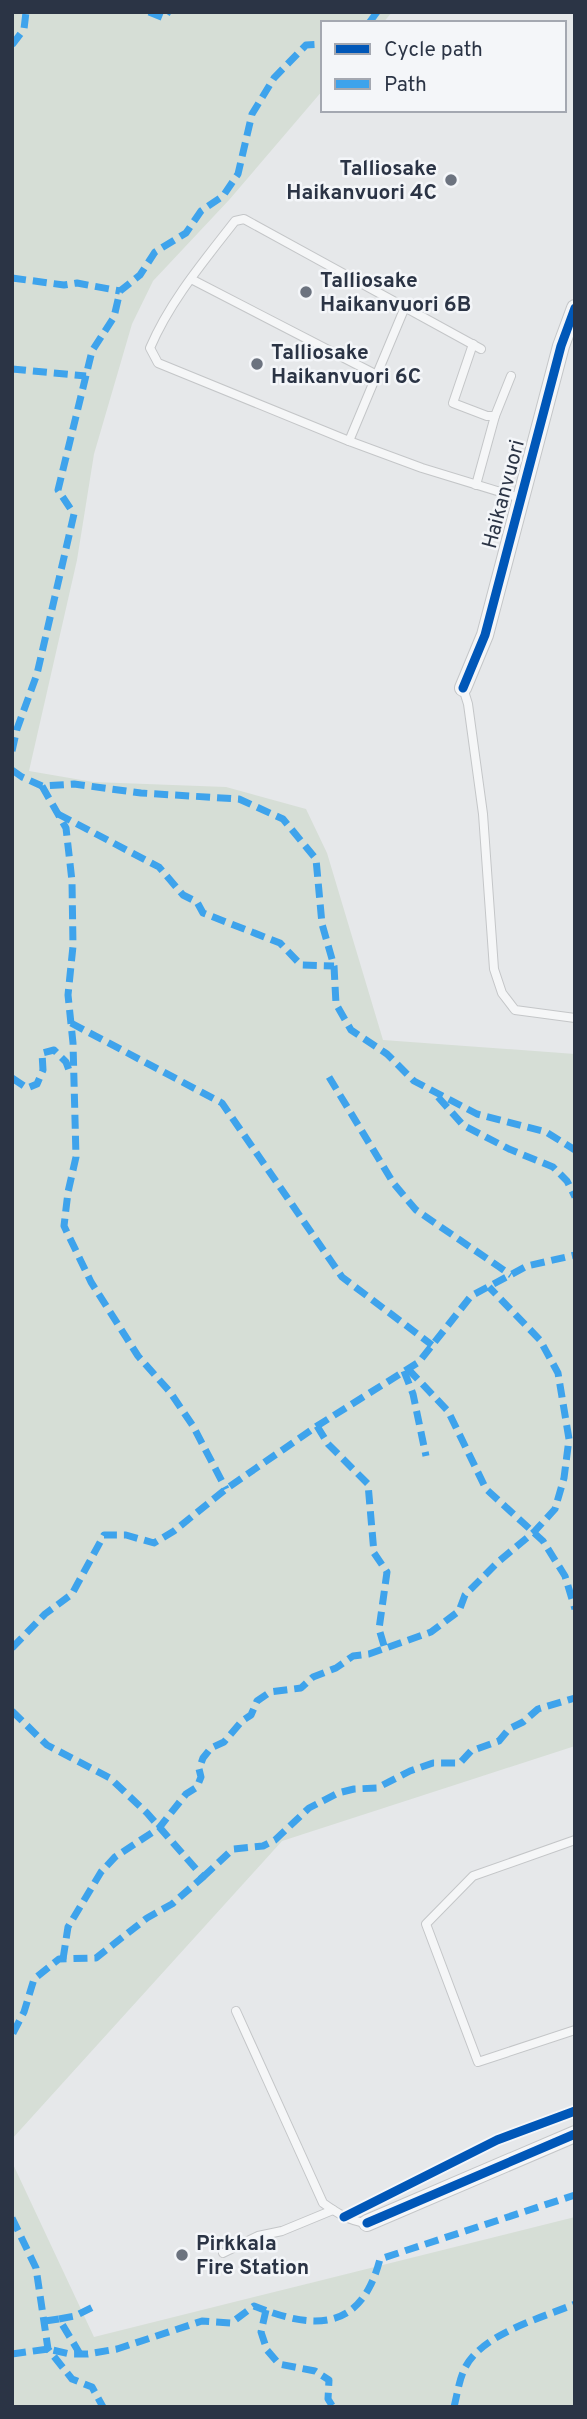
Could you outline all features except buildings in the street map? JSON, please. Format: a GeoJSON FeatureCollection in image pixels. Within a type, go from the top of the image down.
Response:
{"type":"FeatureCollection","features":[{"type":"Feature","properties":{"kind":"street","name":"Haikanvuori"},"geometry":{"type":"LineString","coordinates":[[464,688],[485,635],[561,346],[575,308]]}},
{"type":"Feature","properties":{"kind":"street"},"geometry":{"type":"LineString","coordinates":[[367,2223],[575,2134]]}},
{"type":"Feature","properties":{"kind":"lane"},"geometry":{"type":"LineString","coordinates":[[495,416],[487,416],[453,403],[477,346],[244,219],[235,220],[191,279],[161,322],[150,348],[158,363],[349,441],[422,468],[520,498]]}},
{"type":"Feature","properties":{"kind":"lane"},"geometry":{"type":"LineString","coordinates":[[191,279],[377,375]]}},
{"type":"Feature","properties":{"kind":"lane"},"geometry":{"type":"LineString","coordinates":[[349,441],[405,307]]}},
{"type":"Feature","properties":{"kind":"lane"},"geometry":{"type":"LineString","coordinates":[[476,485],[495,416],[511,376]]}},
{"type":"Feature","properties":{"kind":"lane"},"geometry":{"type":"LineString","coordinates":[[464,688],[483,814],[494,969],[502,993],[515,1010],[575,1018]]}},
{"type":"Feature","properties":{"kind":"lane"},"geometry":{"type":"LineString","coordinates":[[575,1840],[473,1876],[426,1924],[478,2062],[575,2030]]}},
{"type":"Feature","properties":{"kind":"lane"},"geometry":{"type":"LineString","coordinates":[[236,2011],[323,2203],[355,2222],[367,2223]]}},
{"type":"Feature","properties":{"kind":"lane"},"geometry":{"type":"LineString","coordinates":[[223,2253],[258,2236],[282,2231],[333,2210]]}},
{"type":"Feature","properties":{"kind":"shaded area"},"geometry":{"type":"Polygon","coordinates":[[[12,12],[392,12],[385,21],[321,21],[321,92],[229,200],[153,281],[132,324],[94,454],[77,560],[29,771],[93,782],[226,787],[306,809],[327,853],[383,1040],[575,1054],[575,1746],[282,1841],[12,2139],[12,12]]]}},
{"type":"Feature","properties":{"kind":"shaded area"},"geometry":{"type":"Polygon","coordinates":[[[12,2162],[94,2337],[575,2217],[575,2407],[12,2407],[12,2162]]]}},
{"type":"Feature","properties":{"kind":"marked path"},"geometry":{"type":"LineString","coordinates":[[12,45],[24,29],[26,12]]}},
{"type":"Feature","properties":{"kind":"marked path"},"geometry":{"type":"LineString","coordinates":[[149,12],[164,18],[168,12]]}},
{"type":"Feature","properties":{"kind":"marked path"},"geometry":{"type":"LineString","coordinates":[[370,21],[377,12]]}},
{"type":"Feature","properties":{"kind":"marked path"},"geometry":{"type":"LineString","coordinates":[[12,751],[37,674],[74,514],[58,490],[92,351],[114,317],[120,291],[140,275],[155,252],[186,233],[201,211],[223,196],[238,174],[252,114],[274,78],[306,45],[321,44]]}},
{"type":"Feature","properties":{"kind":"marked path"},"geometry":{"type":"LineString","coordinates":[[12,278],[64,285],[77,283],[120,291]]}},
{"type":"Feature","properties":{"kind":"marked path"},"geometry":{"type":"LineString","coordinates":[[12,369],[86,376]]}},
{"type":"Feature","properties":{"kind":"marked path"},"geometry":{"type":"LineString","coordinates":[[12,770],[42,786],[74,784],[141,793],[239,799],[283,819],[316,859],[322,924],[334,966],[336,1004],[351,1030],[387,1054],[414,1081],[477,1114],[546,1132],[575,1150]]}},
{"type":"Feature","properties":{"kind":"marked path"},"geometry":{"type":"LineString","coordinates":[[42,786],[66,828],[72,881],[73,946],[68,995],[73,1043],[76,1157],[64,1226],[91,1282],[138,1356],[170,1392],[193,1426],[226,1489]]}},
{"type":"Feature","properties":{"kind":"marked path"},"geometry":{"type":"LineString","coordinates":[[58,814],[159,867],[183,895],[197,902],[203,913],[280,943],[301,965],[334,966]]}},
{"type":"Feature","properties":{"kind":"marked path"},"geometry":{"type":"LineString","coordinates":[[71,1023],[222,1103],[342,1277],[432,1345]]}},
{"type":"Feature","properties":{"kind":"marked path"},"geometry":{"type":"LineString","coordinates":[[12,1078],[27,1088],[37,1084],[43,1070],[42,1053],[54,1050],[66,1062],[70,1073]]}},
{"type":"Feature","properties":{"kind":"marked path"},"geometry":{"type":"LineString","coordinates":[[329,1077],[394,1184],[416,1210],[511,1275]]}},
{"type":"Feature","properties":{"kind":"marked path"},"geometry":{"type":"LineString","coordinates":[[438,1097],[463,1125],[509,1149],[553,1167],[567,1181],[575,1197]]}},
{"type":"Feature","properties":{"kind":"marked path"},"geometry":{"type":"LineString","coordinates":[[12,1648],[45,1614],[72,1594],[104,1535],[126,1535],[154,1543],[317,1426],[419,1362],[471,1296],[527,1266],[575,1255]]}},
{"type":"Feature","properties":{"kind":"marked path"},"geometry":{"type":"LineString","coordinates":[[63,1959],[68,1927],[101,1872],[115,1857],[159,1828],[186,1794],[197,1787],[203,1758],[211,1748],[224,1742],[242,1721],[251,1715],[257,1701],[270,1692],[301,1688],[313,1677],[336,1668],[353,1656],[369,1654],[431,1632],[459,1611],[465,1595],[498,1562],[534,1532],[555,1509],[564,1478],[569,1439],[558,1373],[540,1340],[489,1287]]}},
{"type":"Feature","properties":{"kind":"marked path"},"geometry":{"type":"LineString","coordinates":[[408,1369],[448,1411],[486,1489],[543,1541],[565,1576],[575,1609]]}},
{"type":"Feature","properties":{"kind":"marked path"},"geometry":{"type":"LineString","coordinates":[[404,1371],[413,1394],[426,1456]]}},
{"type":"Feature","properties":{"kind":"marked path"},"geometry":{"type":"LineString","coordinates":[[317,1426],[328,1444],[368,1484],[374,1553],[387,1572],[379,1629],[385,1649]]}},
{"type":"Feature","properties":{"kind":"marked path"},"geometry":{"type":"LineString","coordinates":[[203,1877],[233,1849],[263,1846],[275,1840],[309,1808],[338,1793],[377,1788],[433,1763],[460,1763],[471,1751],[499,1741],[509,1729],[523,1722],[538,1709],[575,1698]]}},
{"type":"Feature","properties":{"kind":"marked path"},"geometry":{"type":"LineString","coordinates":[[12,1711],[47,1745],[110,1778],[147,1813],[203,1877],[172,1904],[147,1918],[96,1958],[59,1959],[34,1979],[24,2012],[12,2035]]}},
{"type":"Feature","properties":{"kind":"marked path"},"geometry":{"type":"LineString","coordinates":[[12,2354],[48,2349],[70,2354],[88,2354],[117,2349],[202,2321],[231,2323],[254,2306],[296,2319],[332,2319],[348,2312],[361,2301],[372,2283],[380,2259],[575,2195]]}},
{"type":"Feature","properties":{"kind":"marked path"},"geometry":{"type":"LineString","coordinates":[[12,2218],[36,2268],[48,2349],[72,2379],[92,2387],[103,2407]]}},
{"type":"Feature","properties":{"kind":"marked path"},"geometry":{"type":"LineString","coordinates":[[454,2407],[464,2370],[483,2347],[512,2329],[575,2304]]}},
{"type":"Feature","properties":{"kind":"marked path"},"geometry":{"type":"LineString","coordinates":[[59,2319],[75,2316],[93,2307]]}},
{"type":"Feature","properties":{"kind":"marked path"},"geometry":{"type":"LineString","coordinates":[[266,2310],[261,2332],[267,2350],[279,2364],[315,2371],[329,2380],[328,2399],[333,2407]]}},
{"type":"Feature","properties":{"kind":"marked path"},"geometry":{"type":"LineString","coordinates":[[45,2321],[59,2319],[80,2354]]}},
{"type":"Feature","properties":{"kind":"cycle path"},"geometry":{"type":"LineString","coordinates":[[463,688],[485,635],[561,346],[575,308]]}},
{"type":"Feature","properties":{"kind":"cycle path"},"geometry":{"type":"LineString","coordinates":[[344,2217],[497,2140],[575,2111]]}},
{"type":"Feature","properties":{"kind":"cycle path"},"geometry":{"type":"LineString","coordinates":[[367,2223],[575,2134]]}},
{"type":"Feature","properties":{"kind":"place","name":"Talliosake Haikanvuori 4C"},"geometry":{"type":"Point","coordinates":[451,180]}},
{"type":"Feature","properties":{"kind":"place","name":"Talliosake Haikanvuori 6B"},"geometry":{"type":"Point","coordinates":[306,292]}},
{"type":"Feature","properties":{"kind":"place","name":"Talliosake Haikanvuori 6C"},"geometry":{"type":"Point","coordinates":[257,364]}},
{"type":"Feature","properties":{"kind":"place","name":"Pirkkala Fire Station"},"geometry":{"type":"Point","coordinates":[182,2255]}}]}
